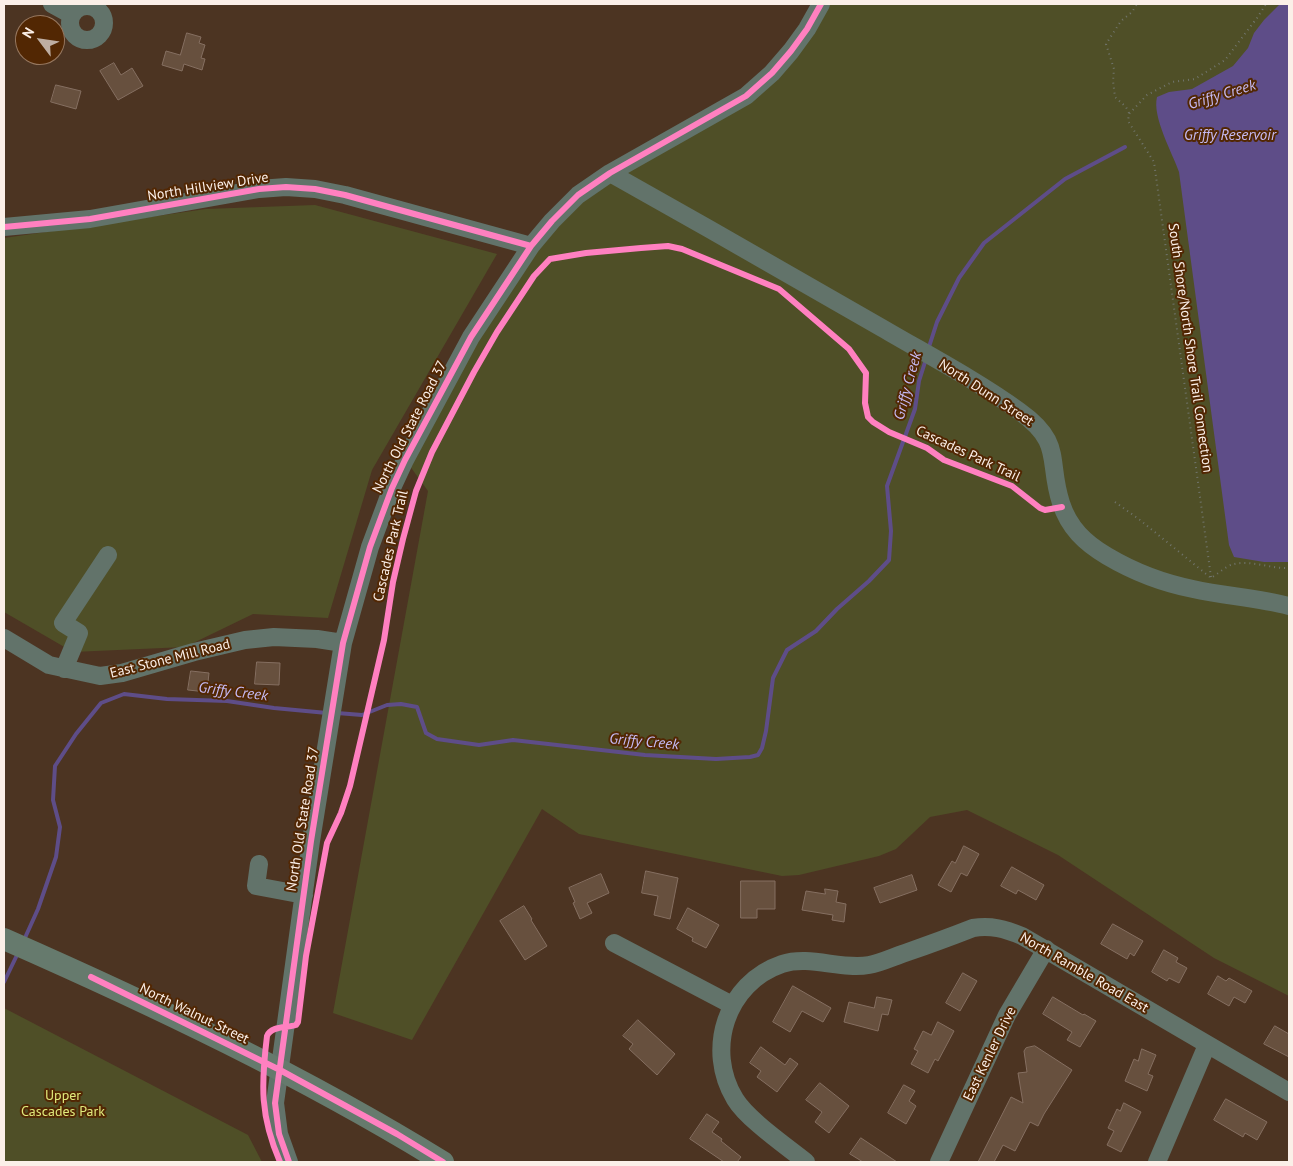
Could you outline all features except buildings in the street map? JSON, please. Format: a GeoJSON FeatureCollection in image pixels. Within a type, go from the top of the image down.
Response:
{"type":"FeatureCollection","features":[{"type":"Feature","properties":{"kind":"main road","name":"North Walnut Street"},"geometry":{"type":"LineString","coordinates":[[4,939],[100,982],[280,1070],[397,1134],[443,1162]]}},
{"type":"Feature","properties":{"kind":"street"},"geometry":{"type":"LineString","coordinates":[[52,4],[72,15]]}},
{"type":"Feature","properties":{"kind":"street","name":"North Old State Road 37"},"geometry":{"type":"LineString","coordinates":[[289,1162],[283,1149],[277,1120],[276,1103],[304,895],[343,643],[370,547],[392,488],[471,337],[531,246],[578,195],[610,173],[746,96],[772,73],[791,51],[807,29],[821,4]]}},
{"type":"Feature","properties":{"kind":"street","name":"North Dunn Street"},"geometry":{"type":"LineString","coordinates":[[610,173],[763,259],[1017,410],[1047,437],[1051,447],[1059,496],[1065,515],[1077,533],[1098,551],[1134,570],[1164,582],[1289,606]]}},
{"type":"Feature","properties":{"kind":"street","name":"North Hillview Drive"},"geometry":{"type":"LineString","coordinates":[[4,227],[90,219],[232,193],[286,187],[345,195],[531,246]]}},
{"type":"Feature","properties":{"kind":"street"},"geometry":{"type":"LineString","coordinates":[[64,670],[79,633],[64,623],[108,555]]}},
{"type":"Feature","properties":{"kind":"street","name":"East Stone Mill Road"},"geometry":{"type":"LineString","coordinates":[[4,638],[49,665],[64,670],[100,676],[155,665],[194,652],[245,640],[274,637],[317,639],[343,643]]}},
{"type":"Feature","properties":{"kind":"street"},"geometry":{"type":"LineString","coordinates":[[259,864],[256,886],[304,895]]}},
{"type":"Feature","properties":{"kind":"street","name":"North Ramble Road East"},"geometry":{"type":"LineString","coordinates":[[732,1005],[741,992],[751,983],[774,967],[784,963],[802,961],[869,965],[973,928],[999,928],[1022,936],[1046,949],[1289,1092]]}},
{"type":"Feature","properties":{"kind":"street"},"geometry":{"type":"LineString","coordinates":[[614,943],[732,1005],[725,1021],[722,1050],[726,1076],[735,1099],[755,1120],[806,1162]]}},
{"type":"Feature","properties":{"kind":"street","name":"East Kenler Drive"},"geometry":{"type":"LineString","coordinates":[[939,1162],[1007,1014],[1046,949]]}},
{"type":"Feature","properties":{"kind":"street"},"geometry":{"type":"LineString","coordinates":[[1157,1162],[1207,1044]]}},
{"type":"Feature","properties":{"kind":"path"},"geometry":{"type":"LineString","coordinates":[[1137,4],[1132,12],[1121,21],[1106,44],[1114,69],[1115,97],[1126,107],[1129,114],[1148,95],[1172,82],[1195,79],[1225,60],[1266,4]]}},
{"type":"Feature","properties":{"kind":"path"},"geometry":{"type":"LineString","coordinates":[[1114,502],[1140,520],[1211,578]]}},
{"type":"Feature","properties":{"kind":"path"},"geometry":{"type":"LineString","coordinates":[[1206,583],[1234,564],[1289,568]]}},
{"type":"Feature","properties":{"kind":"green space"},"geometry":{"type":"Polygon","coordinates":[[[821,4],[1289,4],[1289,996],[1214,958],[1058,855],[967,810],[930,817],[896,849],[879,856],[799,875],[782,876],[579,834],[542,809],[412,1040],[333,1013],[428,491],[404,458],[531,246],[578,195],[746,96],[821,4]]]}},
{"type":"Feature","properties":{"kind":"green space"},"geometry":{"type":"Polygon","coordinates":[[[315,205],[497,254],[372,470],[328,618],[253,614],[185,647],[73,652],[4,612],[4,238],[206,209],[315,205]]]}},
{"type":"Feature","properties":{"kind":"green space","name":"Upper Cascades Park"},"geometry":{"type":"Polygon","coordinates":[[[4,1008],[248,1135],[262,1162],[4,1162],[4,1008]]]}},
{"type":"Feature","properties":{"kind":"water","name":"Griffy Reservoir"},"geometry":{"type":"Polygon","coordinates":[[[1280,4],[1289,4],[1289,562],[1264,562],[1234,557],[1229,545],[1179,172],[1160,124],[1156,105],[1157,97],[1169,92],[1192,89],[1233,66],[1248,48],[1254,33],[1280,4]]]}},
{"type":"Feature","properties":{"kind":"waterway","name":"Griffy Creek"},"geometry":{"type":"LineString","coordinates":[[928,350],[937,322],[959,278],[984,243],[1065,179],[1125,147]]}},
{"type":"Feature","properties":{"kind":"waterway","name":"Griffy Creek"},"geometry":{"type":"LineString","coordinates":[[337,713],[362,715],[387,705],[401,704],[417,707],[426,733],[437,739],[479,745],[513,740],[645,755],[716,759],[758,755],[762,748],[766,731],[773,678],[787,650],[816,631],[889,560],[891,531],[887,486],[915,409],[919,381],[926,359]]}},
{"type":"Feature","properties":{"kind":"waterway","name":"Griffy Creek"},"geometry":{"type":"LineString","coordinates":[[24,940],[38,909],[56,857],[60,827],[53,800],[55,766],[76,734],[101,703],[124,694],[167,699],[227,701],[327,713]]}},
{"type":"Feature","properties":{"kind":"waterway","name":"Griffy Creek"},"geometry":{"type":"LineString","coordinates":[[4,982],[18,953]]}},
{"type":"Feature","properties":{"kind":"cycle path","name":"Cascades Park Trail"},"geometry":{"type":"LineString","coordinates":[[289,1162],[279,1134],[275,1103],[311,841],[343,643],[370,547],[392,488],[471,337],[531,246],[552,221],[578,195],[610,173],[746,96],[772,73],[791,51],[807,29],[821,4]]}},
{"type":"Feature","properties":{"kind":"cycle path"},"geometry":{"type":"LineString","coordinates":[[4,227],[90,219],[259,189],[286,187],[315,189],[345,195],[531,246]]}},
{"type":"Feature","properties":{"kind":"cycle path","name":"Cascades Park Trail"},"geometry":{"type":"LineString","coordinates":[[280,1162],[269,1130],[264,1100],[263,1085],[267,1036],[272,1030],[296,1025],[298,1022],[306,956],[327,843],[341,813],[350,786],[384,640],[393,582],[416,491],[432,452],[497,332],[534,276],[550,259],[586,253],[668,246],[682,249],[779,289],[849,349],[866,373],[865,403],[868,417],[873,422],[889,432],[927,448],[944,460],[1012,486],[1040,508],[1045,510],[1062,507]]}},
{"type":"Feature","properties":{"kind":"cycle path"},"geometry":{"type":"LineString","coordinates":[[91,977],[280,1070],[397,1134],[443,1162]]}}]}
